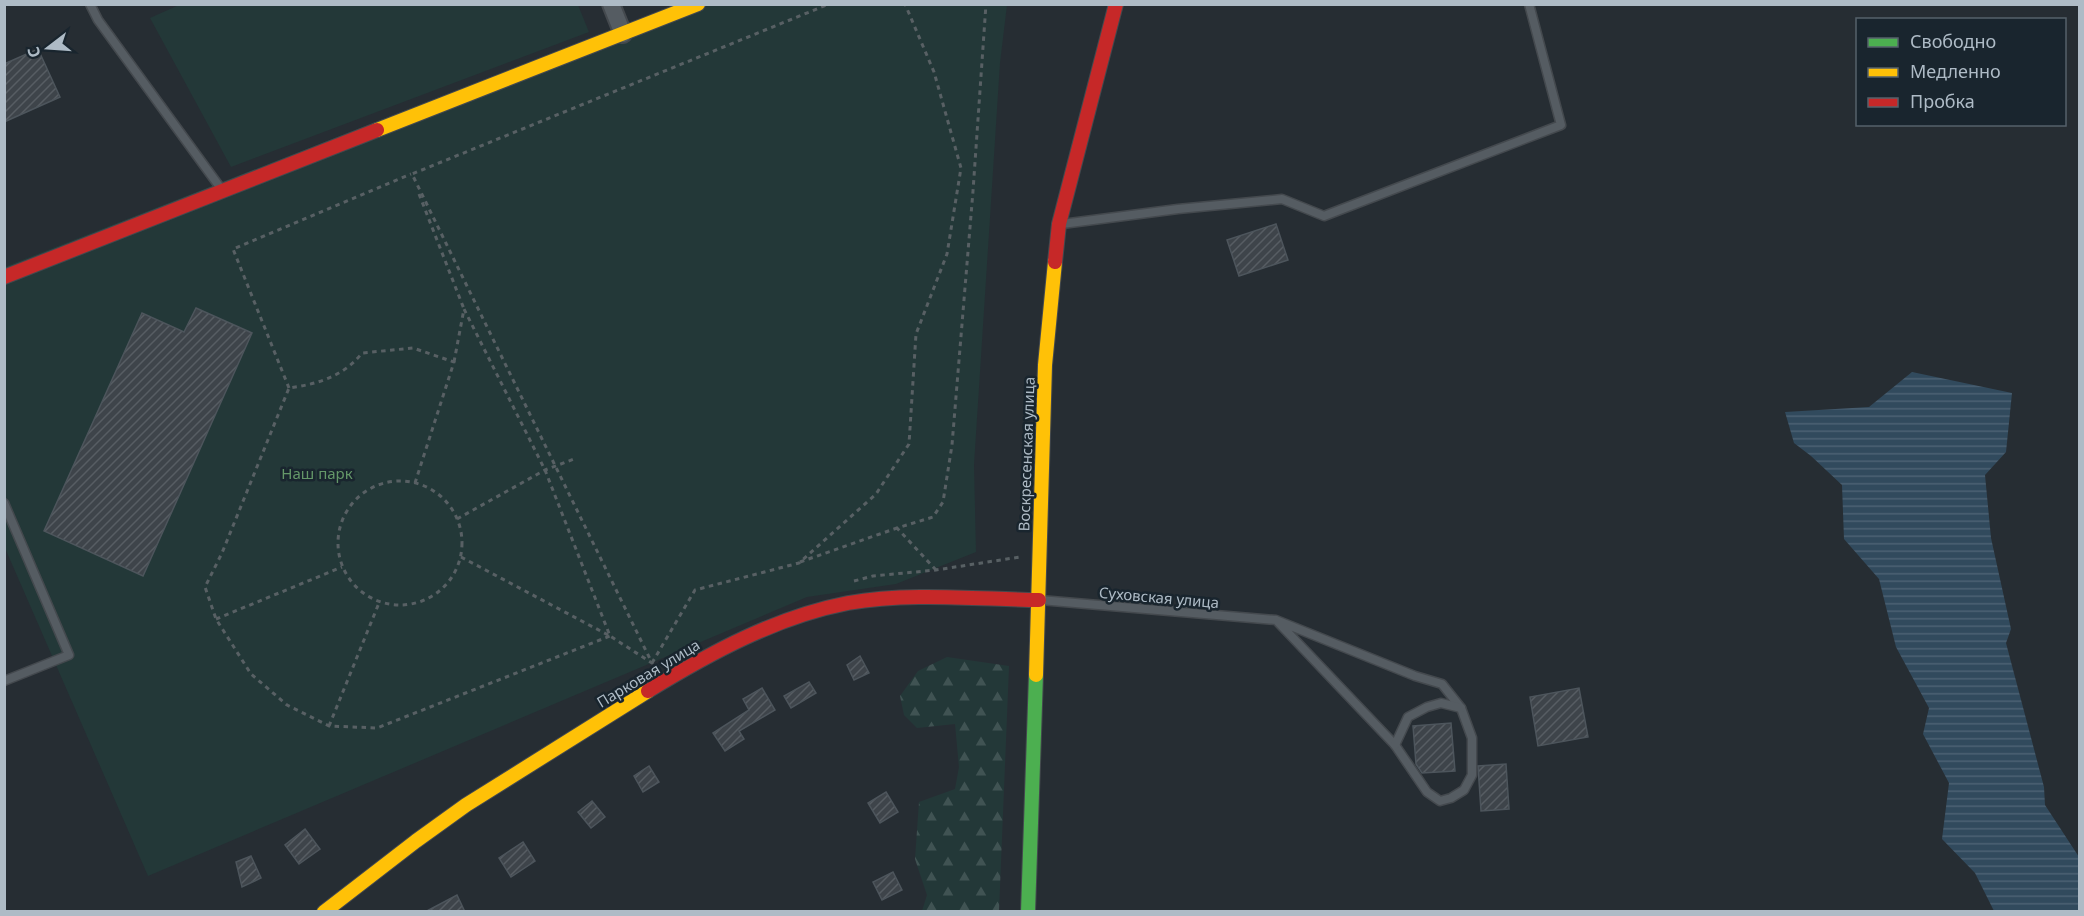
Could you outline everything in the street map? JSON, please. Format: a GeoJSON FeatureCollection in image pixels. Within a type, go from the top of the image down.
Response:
{"type":"FeatureCollection","features":[{"type":"Feature","properties":{"kind":"street"},"geometry":{"type":"LineString","coordinates":[[611,4],[623,34]]}},
{"type":"Feature","properties":{"kind":"street"},"geometry":{"type":"LineString","coordinates":[[4,277],[698,4]]}},
{"type":"Feature","properties":{"kind":"street","name":"Воскресенская улица"},"geometry":{"type":"LineString","coordinates":[[1028,912],[1045,365],[1059,224],[1116,4]]}},
{"type":"Feature","properties":{"kind":"street","name":"Парковая улица"},"geometry":{"type":"LineString","coordinates":[[324,912],[448,818],[501,783],[665,680],[763,630],[848,603],[946,599],[1039,600]]}},
{"type":"Feature","properties":{"kind":"lane"},"geometry":{"type":"LineString","coordinates":[[90,4],[98,20],[222,191]]}},
{"type":"Feature","properties":{"kind":"lane"},"geometry":{"type":"LineString","coordinates":[[1059,224],[1282,198],[1324,216],[1561,125],[1529,4]]}},
{"type":"Feature","properties":{"kind":"lane"},"geometry":{"type":"LineString","coordinates":[[4,503],[69,655],[4,681]]}},
{"type":"Feature","properties":{"kind":"lane","name":"Суховская улица"},"geometry":{"type":"LineString","coordinates":[[1039,600],[1275,620],[1415,676],[1442,684],[1461,708]]}},
{"type":"Feature","properties":{"kind":"lane"},"geometry":{"type":"LineString","coordinates":[[1275,620],[1395,745],[1427,792],[1440,801],[1451,798],[1464,790],[1472,775],[1472,738],[1461,708],[1441,703],[1408,717],[1395,745]]}},
{"type":"Feature","properties":{"kind":"path"},"geometry":{"type":"LineString","coordinates":[[610,636],[377,728],[329,726],[286,705],[251,674],[216,619],[205,587],[222,553],[289,388],[233,249],[829,4]]}},
{"type":"Feature","properties":{"kind":"path"},"geometry":{"type":"LineString","coordinates":[[799,563],[876,494],[909,444],[916,334],[947,254],[961,168],[934,72],[905,4]]}},
{"type":"Feature","properties":{"kind":"path"},"geometry":{"type":"LineString","coordinates":[[652,663],[695,590],[799,563],[897,528],[933,518],[943,502],[953,434],[974,192],[986,4]]}},
{"type":"Feature","properties":{"kind":"path"},"geometry":{"type":"LineString","coordinates":[[412,174],[464,309],[545,470],[610,636]]}},
{"type":"Feature","properties":{"kind":"path"},"geometry":{"type":"LineString","coordinates":[[412,174],[652,663]]}},
{"type":"Feature","properties":{"kind":"path"},"geometry":{"type":"LineString","coordinates":[[415,483],[454,362],[464,309]]}},
{"type":"Feature","properties":{"kind":"path"},"geometry":{"type":"LineString","coordinates":[[289,388],[316,384],[352,366],[362,353],[413,348],[454,362]]}},
{"type":"Feature","properties":{"kind":"path"},"geometry":{"type":"LineString","coordinates":[[458,519],[545,470],[574,459]]}},
{"type":"Feature","properties":{"kind":"path"},"geometry":{"type":"LineString","coordinates":[[395,481],[415,483],[433,490],[447,503],[458,519],[462,544],[461,557],[453,576],[439,592],[421,602],[400,606],[379,603],[357,589],[342,567],[337,547],[339,527],[347,509],[360,495],[377,485],[395,481]]}},
{"type":"Feature","properties":{"kind":"path"},"geometry":{"type":"LineString","coordinates":[[897,528],[936,570]]}},
{"type":"Feature","properties":{"kind":"path"},"geometry":{"type":"LineString","coordinates":[[461,557],[610,636],[652,663]]}},
{"type":"Feature","properties":{"kind":"path"},"geometry":{"type":"LineString","coordinates":[[216,619],[342,567]]}},
{"type":"Feature","properties":{"kind":"path"},"geometry":{"type":"LineString","coordinates":[[329,726],[379,603]]}},
{"type":"Feature","properties":{"kind":"green space"},"geometry":{"type":"Polygon","coordinates":[[[179,5],[578,5],[589,32],[231,167],[150,18],[179,5]]]}},
{"type":"Feature","properties":{"kind":"green space","name":"Наш парк"},"geometry":{"type":"Polygon","coordinates":[[[675,5],[1007,5],[1000,63],[974,465],[976,552],[896,584],[807,597],[148,876],[5,548],[4,267],[675,5]]]}},
{"type":"Feature","properties":{"kind":"green space"},"geometry":{"type":"Polygon","coordinates":[[[947,657],[1009,666],[999,911],[922,911],[927,895],[915,859],[919,802],[955,789],[959,767],[955,724],[917,728],[904,715],[900,696],[918,671],[947,657]]]}},
{"type":"Feature","properties":{"kind":"water"},"geometry":{"type":"Polygon","coordinates":[[[1912,372],[2012,393],[2006,452],[1985,475],[1991,538],[2011,629],[2006,643],[2044,787],[2045,805],[2079,857],[2079,911],[1994,911],[1975,873],[1942,839],[1949,783],[1923,734],[1929,708],[1896,647],[1879,579],[1844,539],[1842,485],[1794,443],[1785,412],[1869,407],[1912,372]]]}},
{"type":"Feature","properties":{"kind":"building"},"geometry":{"type":"Polygon","coordinates":[[[38,49],[60,97],[4,122],[4,64],[38,49]]]}},
{"type":"Feature","properties":{"kind":"building"},"geometry":{"type":"Polygon","coordinates":[[[1276,224],[1288,260],[1239,276],[1227,240],[1276,224]]]}},
{"type":"Feature","properties":{"kind":"building"},"geometry":{"type":"Polygon","coordinates":[[[196,308],[252,333],[143,576],[44,531],[142,313],[184,332],[196,308]]]}},
{"type":"Feature","properties":{"kind":"building"},"geometry":{"type":"Polygon","coordinates":[[[860,656],[869,673],[854,680],[847,665],[860,656]]]}},
{"type":"Feature","properties":{"kind":"building"},"geometry":{"type":"Polygon","coordinates":[[[809,682],[816,693],[791,708],[784,696],[809,682]]]}},
{"type":"Feature","properties":{"kind":"building"},"geometry":{"type":"Polygon","coordinates":[[[762,688],[775,710],[739,731],[744,739],[725,751],[713,733],[749,710],[743,699],[762,688]]]}},
{"type":"Feature","properties":{"kind":"building"},"geometry":{"type":"Polygon","coordinates":[[[1579,688],[1588,737],[1538,746],[1530,697],[1579,688]]]}},
{"type":"Feature","properties":{"kind":"building"},"geometry":{"type":"Polygon","coordinates":[[[1451,723],[1455,771],[1422,773],[1416,764],[1413,726],[1451,723]]]}},
{"type":"Feature","properties":{"kind":"building"},"geometry":{"type":"Polygon","coordinates":[[[1506,764],[1509,809],[1481,811],[1478,766],[1506,764]]]}},
{"type":"Feature","properties":{"kind":"building"},"geometry":{"type":"Polygon","coordinates":[[[649,766],[659,782],[643,792],[634,776],[649,766]]]}},
{"type":"Feature","properties":{"kind":"building"},"geometry":{"type":"Polygon","coordinates":[[[886,792],[898,812],[880,823],[868,803],[886,792]]]}},
{"type":"Feature","properties":{"kind":"building"},"geometry":{"type":"Polygon","coordinates":[[[592,801],[605,817],[591,828],[578,812],[592,801]]]}},
{"type":"Feature","properties":{"kind":"building"},"geometry":{"type":"Polygon","coordinates":[[[305,829],[320,849],[299,864],[285,845],[305,829]]]}},
{"type":"Feature","properties":{"kind":"building"},"geometry":{"type":"Polygon","coordinates":[[[523,842],[535,861],[511,877],[499,858],[523,842]]]}},
{"type":"Feature","properties":{"kind":"building"},"geometry":{"type":"Polygon","coordinates":[[[251,856],[261,878],[242,887],[236,862],[251,856]]]}},
{"type":"Feature","properties":{"kind":"building"},"geometry":{"type":"Polygon","coordinates":[[[893,872],[902,890],[882,900],[873,882],[893,872]]]}},
{"type":"Feature","properties":{"kind":"building"},"geometry":{"type":"Polygon","coordinates":[[[457,895],[465,912],[425,912],[457,895]]]}},
{"type":"Feature","properties":{"kind":"traffic: fast"},"geometry":{"type":"LineString","coordinates":[[1028,912],[1036,675]]}},
{"type":"Feature","properties":{"kind":"traffic: slow"},"geometry":{"type":"LineString","coordinates":[[377,130],[698,4]]}},
{"type":"Feature","properties":{"kind":"traffic: slow"},"geometry":{"type":"LineString","coordinates":[[1036,675],[1045,365],[1055,262]]}},
{"type":"Feature","properties":{"kind":"traffic: slow"},"geometry":{"type":"LineString","coordinates":[[324,912],[466,805],[648,691]]}},
{"type":"Feature","properties":{"kind":"traffic: jam"},"geometry":{"type":"LineString","coordinates":[[1055,262],[1059,224],[1116,4]]}},
{"type":"Feature","properties":{"kind":"traffic: jam"},"geometry":{"type":"LineString","coordinates":[[4,277],[377,130]]}},
{"type":"Feature","properties":{"kind":"traffic: jam"},"geometry":{"type":"LineString","coordinates":[[648,691],[744,638],[821,609],[871,600],[919,597],[1039,600]]}}]}
